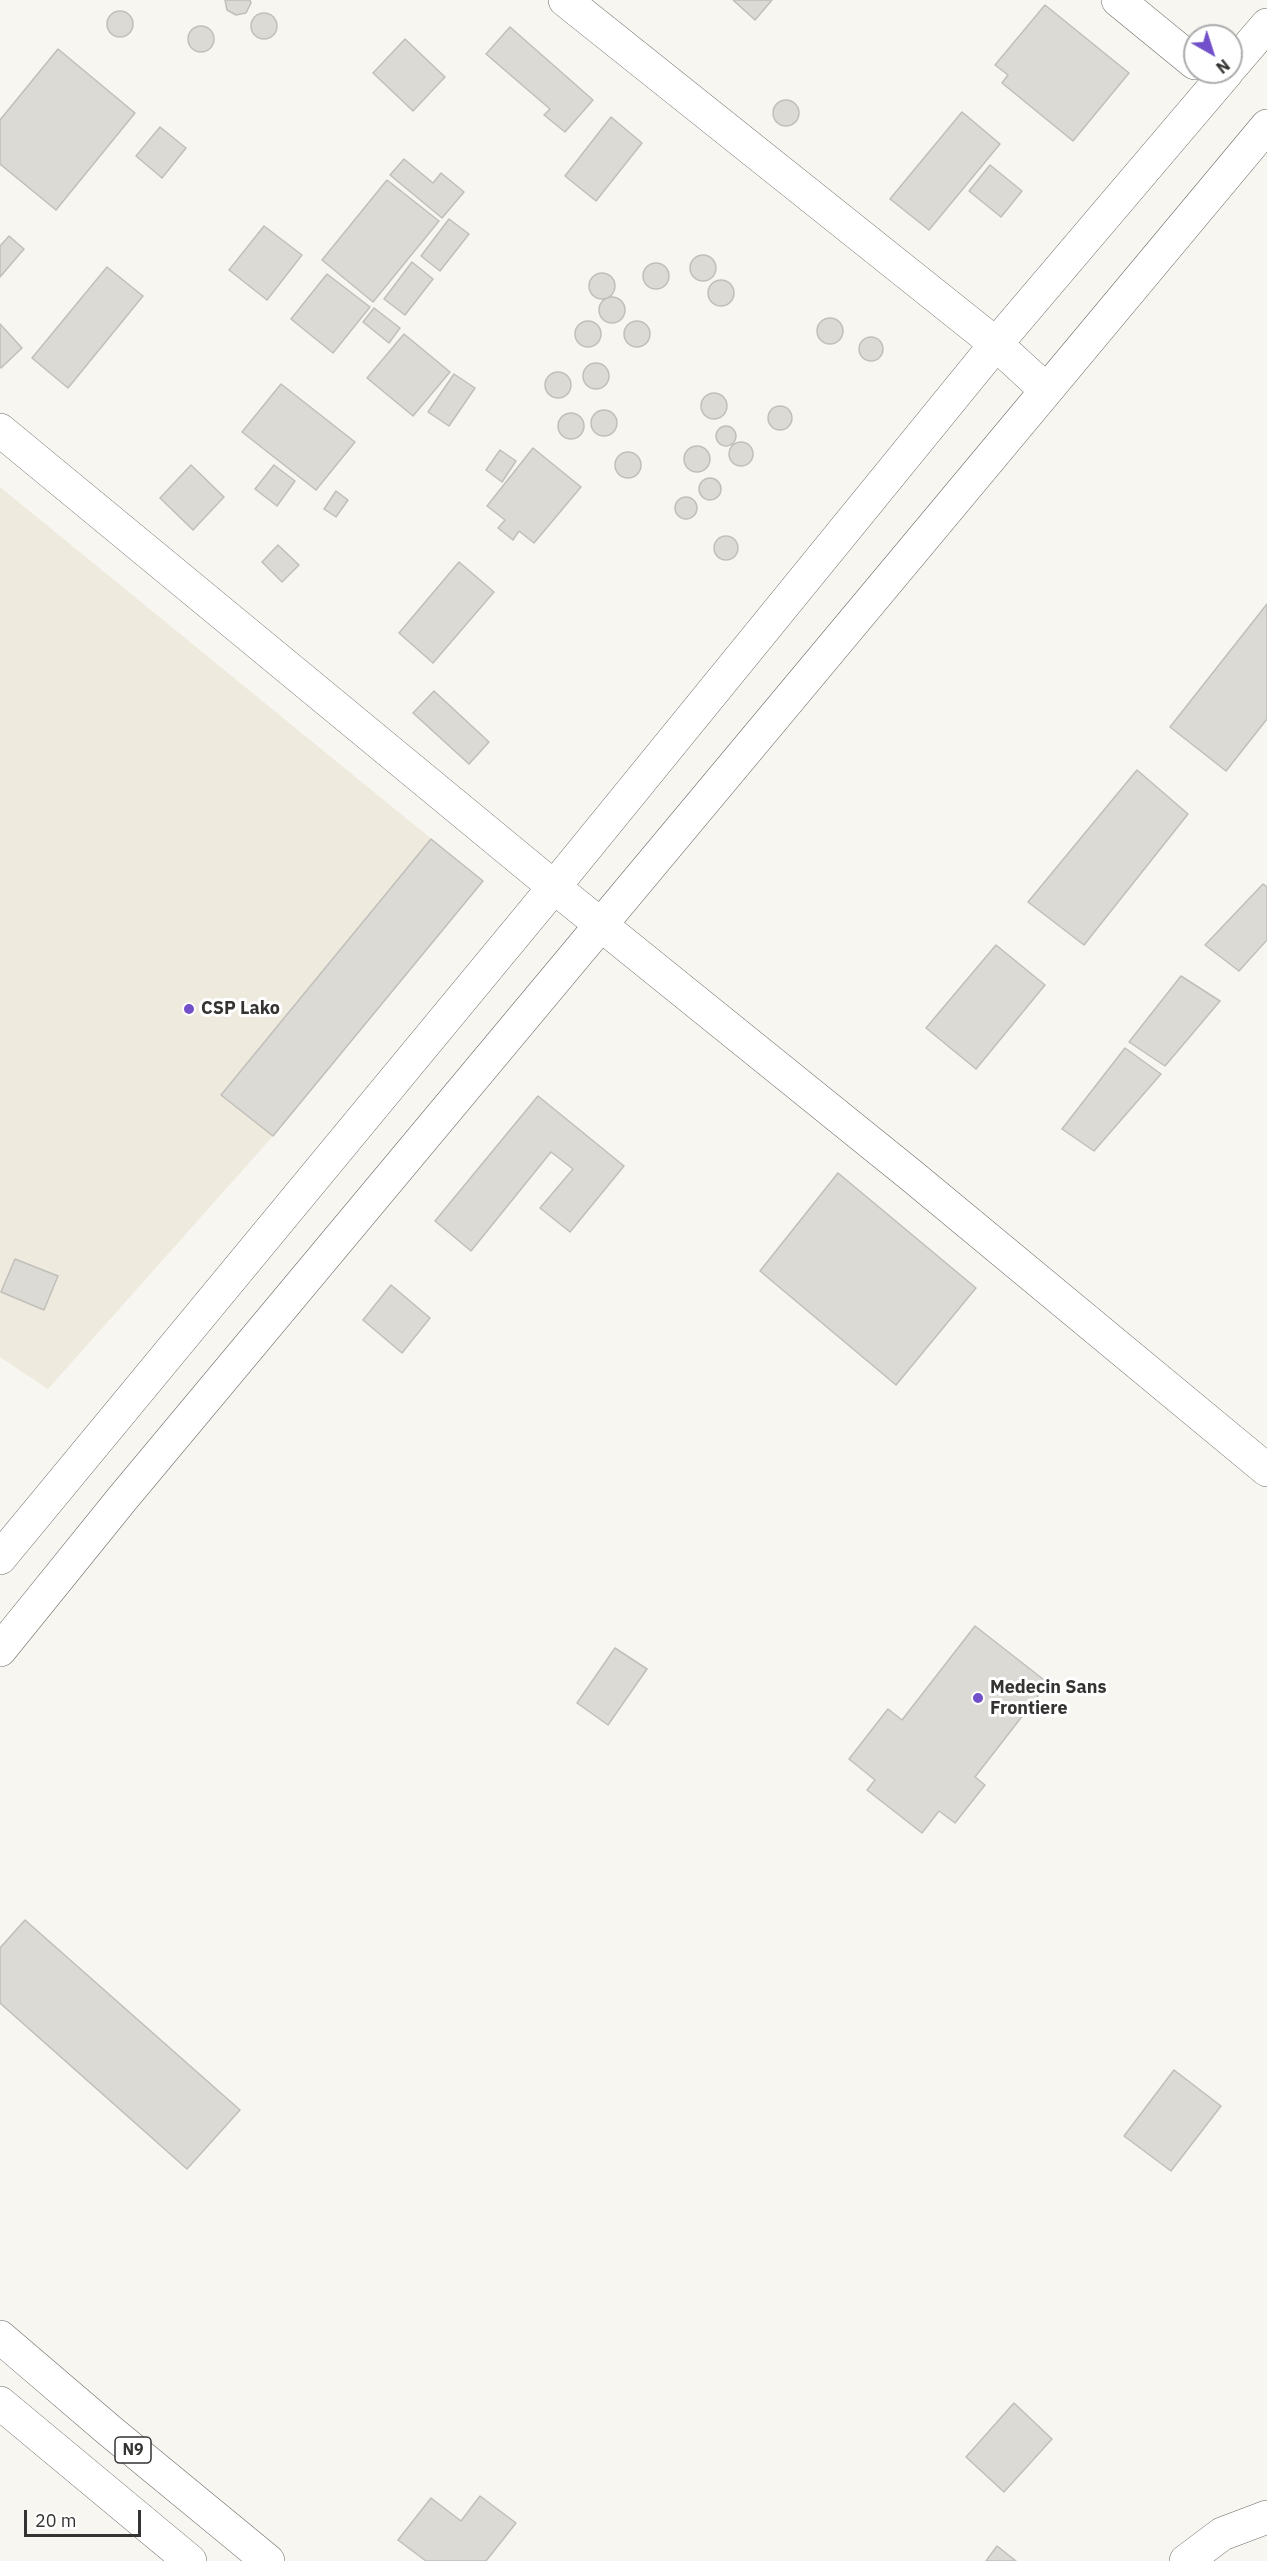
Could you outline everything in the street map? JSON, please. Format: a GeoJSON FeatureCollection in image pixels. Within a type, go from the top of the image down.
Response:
{"type":"FeatureCollection","features":[{"type":"Feature","properties":{"kind":"main road"},"geometry":{"type":"LineString","coordinates":[[565,0],[996,344],[1046,390]]}},
{"type":"Feature","properties":{"kind":"main road"},"geometry":{"type":"LineString","coordinates":[[1118,0],[1183,48]]}},
{"type":"Feature","properties":{"kind":"main road"},"geometry":{"type":"LineString","coordinates":[[1243,46],[1267,25]]}},
{"type":"Feature","properties":{"kind":"main road"},"geometry":{"type":"LineString","coordinates":[[0,1558],[554,887],[1205,84]]}},
{"type":"Feature","properties":{"kind":"main road"},"geometry":{"type":"LineString","coordinates":[[0,1650],[130,1490],[1267,126]]}},
{"type":"Feature","properties":{"kind":"main road"},"geometry":{"type":"LineString","coordinates":[[0,429],[554,887],[912,1176],[1267,1470]]}},
{"type":"Feature","properties":{"kind":"main road","name":"N9"},"geometry":{"type":"LineString","coordinates":[[0,2337],[268,2561]]}},
{"type":"Feature","properties":{"kind":"main road"},"geometry":{"type":"LineString","coordinates":[[0,2403],[190,2561]]}},
{"type":"Feature","properties":{"kind":"main road"},"geometry":{"type":"LineString","coordinates":[[1186,2561],[1222,2534],[1267,2517]]}},
{"type":"Feature","properties":{"kind":"shaded area","name":"CSP Lako"},"geometry":{"type":"Polygon","coordinates":[[[0,487],[483,881],[273,1136],[48,1389],[0,1357],[0,487]]]}},
{"type":"Feature","properties":{"kind":"building"},"geometry":{"type":"Polygon","coordinates":[[[225,0],[250,0],[251,3],[246,13],[236,15],[227,10],[225,0]]]}},
{"type":"Feature","properties":{"kind":"building"},"geometry":{"type":"Polygon","coordinates":[[[733,0],[772,0],[755,20],[733,0]]]}},
{"type":"Feature","properties":{"kind":"building"},"geometry":{"type":"Polygon","coordinates":[[[1045,5],[1129,73],[1073,141],[1002,83],[1008,75],[995,65],[1045,5]]]}},
{"type":"Feature","properties":{"kind":"building"},"geometry":{"type":"Polygon","coordinates":[[[120,11],[129,15],[133,24],[129,33],[120,37],[111,33],[107,24],[111,15],[120,11]]]}},
{"type":"Feature","properties":{"kind":"building"},"geometry":{"type":"Polygon","coordinates":[[[264,13],[273,17],[277,26],[273,35],[264,39],[255,35],[251,26],[255,17],[264,13]]]}},
{"type":"Feature","properties":{"kind":"building"},"geometry":{"type":"Polygon","coordinates":[[[201,26],[210,30],[214,39],[210,48],[201,52],[192,48],[188,39],[192,30],[201,26]]]}},
{"type":"Feature","properties":{"kind":"building"},"geometry":{"type":"Polygon","coordinates":[[[510,27],[593,100],[565,132],[544,115],[550,109],[486,54],[510,27]]]}},
{"type":"Feature","properties":{"kind":"building"},"geometry":{"type":"Polygon","coordinates":[[[405,39],[445,77],[413,111],[373,73],[405,39]]]}},
{"type":"Feature","properties":{"kind":"building"},"geometry":{"type":"Polygon","coordinates":[[[58,49],[135,113],[56,210],[0,164],[0,120],[58,49]]]}},
{"type":"Feature","properties":{"kind":"building"},"geometry":{"type":"Polygon","coordinates":[[[786,100],[795,104],[799,113],[795,122],[786,126],[777,122],[773,113],[777,104],[786,100]]]}},
{"type":"Feature","properties":{"kind":"building"},"geometry":{"type":"Polygon","coordinates":[[[962,112],[1000,144],[929,230],[890,199],[962,112]]]}},
{"type":"Feature","properties":{"kind":"building"},"geometry":{"type":"Polygon","coordinates":[[[611,117],[642,143],[596,201],[565,176],[611,117]]]}},
{"type":"Feature","properties":{"kind":"building"},"geometry":{"type":"Polygon","coordinates":[[[160,127],[186,148],[162,178],[136,156],[160,127]]]}},
{"type":"Feature","properties":{"kind":"building"},"geometry":{"type":"Polygon","coordinates":[[[404,159],[433,183],[441,173],[464,192],[442,218],[390,175],[404,159]]]}},
{"type":"Feature","properties":{"kind":"building"},"geometry":{"type":"Polygon","coordinates":[[[990,165],[1022,191],[1001,217],[969,191],[990,165]]]}},
{"type":"Feature","properties":{"kind":"building"},"geometry":{"type":"Polygon","coordinates":[[[387,180],[439,221],[373,302],[322,260],[387,180]]]}},
{"type":"Feature","properties":{"kind":"building"},"geometry":{"type":"Polygon","coordinates":[[[449,219],[469,234],[440,271],[421,256],[449,219]]]}},
{"type":"Feature","properties":{"kind":"building"},"geometry":{"type":"Polygon","coordinates":[[[264,226],[302,255],[267,300],[229,270],[264,226]]]}},
{"type":"Feature","properties":{"kind":"building"},"geometry":{"type":"Polygon","coordinates":[[[9,236],[24,249],[0,277],[0,246],[9,236]]]}},
{"type":"Feature","properties":{"kind":"building"},"geometry":{"type":"Polygon","coordinates":[[[703,255],[712,259],[716,268],[712,277],[703,281],[694,277],[690,268],[694,259],[703,255]]]}},
{"type":"Feature","properties":{"kind":"building"},"geometry":{"type":"Polygon","coordinates":[[[412,262],[433,279],[405,315],[384,299],[412,262]]]}},
{"type":"Feature","properties":{"kind":"building"},"geometry":{"type":"Polygon","coordinates":[[[656,263],[665,267],[669,276],[665,285],[656,289],[647,285],[643,276],[647,267],[656,263]]]}},
{"type":"Feature","properties":{"kind":"building"},"geometry":{"type":"Polygon","coordinates":[[[107,267],[143,296],[68,388],[32,358],[107,267]]]}},
{"type":"Feature","properties":{"kind":"building"},"geometry":{"type":"Polygon","coordinates":[[[602,273],[611,277],[615,286],[611,295],[602,299],[593,295],[589,286],[593,277],[602,273]]]}},
{"type":"Feature","properties":{"kind":"building"},"geometry":{"type":"Polygon","coordinates":[[[327,274],[370,307],[333,353],[291,319],[327,274]]]}},
{"type":"Feature","properties":{"kind":"building"},"geometry":{"type":"Polygon","coordinates":[[[721,280],[730,284],[734,293],[730,302],[721,306],[712,302],[708,293],[712,284],[721,280]]]}},
{"type":"Feature","properties":{"kind":"building"},"geometry":{"type":"Polygon","coordinates":[[[612,297],[621,301],[625,310],[621,319],[612,323],[603,319],[599,310],[603,301],[612,297]]]}},
{"type":"Feature","properties":{"kind":"building"},"geometry":{"type":"Polygon","coordinates":[[[374,308],[400,328],[389,343],[363,322],[374,308]]]}},
{"type":"Feature","properties":{"kind":"building"},"geometry":{"type":"Polygon","coordinates":[[[830,318],[839,322],[843,331],[839,340],[830,344],[821,340],[817,331],[821,322],[830,318]]]}},
{"type":"Feature","properties":{"kind":"building"},"geometry":{"type":"Polygon","coordinates":[[[588,321],[597,325],[601,334],[597,343],[588,347],[579,343],[575,334],[579,325],[588,321]]]}},
{"type":"Feature","properties":{"kind":"building"},"geometry":{"type":"Polygon","coordinates":[[[637,321],[646,325],[650,334],[646,343],[637,347],[628,343],[624,334],[628,325],[637,321]]]}},
{"type":"Feature","properties":{"kind":"building"},"geometry":{"type":"Polygon","coordinates":[[[0,324],[22,348],[1,368],[0,367],[0,324]]]}},
{"type":"Feature","properties":{"kind":"building"},"geometry":{"type":"Polygon","coordinates":[[[404,334],[450,372],[413,416],[367,378],[404,334]]]}},
{"type":"Feature","properties":{"kind":"building"},"geometry":{"type":"Polygon","coordinates":[[[871,337],[880,340],[883,349],[880,358],[871,361],[862,358],[859,349],[862,340],[871,337]]]}},
{"type":"Feature","properties":{"kind":"building"},"geometry":{"type":"Polygon","coordinates":[[[596,363],[605,367],[609,376],[605,385],[596,389],[587,385],[583,376],[587,367],[596,363]]]}},
{"type":"Feature","properties":{"kind":"building"},"geometry":{"type":"Polygon","coordinates":[[[558,372],[567,376],[571,385],[567,394],[558,398],[549,394],[545,385],[549,376],[558,372]]]}},
{"type":"Feature","properties":{"kind":"building"},"geometry":{"type":"Polygon","coordinates":[[[454,374],[475,388],[449,426],[428,412],[454,374]]]}},
{"type":"Feature","properties":{"kind":"building"},"geometry":{"type":"Polygon","coordinates":[[[281,384],[355,442],[316,490],[242,432],[281,384]]]}},
{"type":"Feature","properties":{"kind":"building"},"geometry":{"type":"Polygon","coordinates":[[[714,393],[723,397],[727,406],[723,415],[714,419],[705,415],[701,406],[705,397],[714,393]]]}},
{"type":"Feature","properties":{"kind":"building"},"geometry":{"type":"Polygon","coordinates":[[[780,406],[785,407],[791,413],[791,423],[785,429],[780,430],[775,429],[769,423],[768,418],[769,413],[775,407],[780,406]]]}},
{"type":"Feature","properties":{"kind":"building"},"geometry":{"type":"Polygon","coordinates":[[[604,410],[613,414],[617,423],[613,432],[604,436],[595,432],[591,423],[595,414],[604,410]]]}},
{"type":"Feature","properties":{"kind":"building"},"geometry":{"type":"Polygon","coordinates":[[[571,413],[580,417],[584,426],[580,435],[571,439],[562,435],[558,426],[562,417],[571,413]]]}},
{"type":"Feature","properties":{"kind":"building"},"geometry":{"type":"Polygon","coordinates":[[[726,426],[733,429],[736,436],[733,443],[726,446],[719,443],[716,436],[719,429],[726,426]]]}},
{"type":"Feature","properties":{"kind":"building"},"geometry":{"type":"Polygon","coordinates":[[[741,442],[749,446],[753,454],[749,462],[741,466],[733,462],[729,454],[733,446],[741,442]]]}},
{"type":"Feature","properties":{"kind":"building"},"geometry":{"type":"Polygon","coordinates":[[[697,446],[706,450],[710,459],[706,468],[697,472],[688,468],[684,459],[688,450],[697,446]]]}},
{"type":"Feature","properties":{"kind":"building"},"geometry":{"type":"Polygon","coordinates":[[[533,448],[581,487],[534,543],[519,531],[513,540],[498,528],[505,520],[487,506],[533,448]]]}},
{"type":"Feature","properties":{"kind":"building"},"geometry":{"type":"Polygon","coordinates":[[[500,450],[516,461],[502,482],[486,470],[500,450]]]}},
{"type":"Feature","properties":{"kind":"building"},"geometry":{"type":"Polygon","coordinates":[[[628,452],[637,456],[641,465],[637,474],[628,478],[619,474],[615,465],[619,456],[628,452]]]}},
{"type":"Feature","properties":{"kind":"building"},"geometry":{"type":"Polygon","coordinates":[[[191,465],[224,497],[193,530],[160,498],[191,465]]]}},
{"type":"Feature","properties":{"kind":"building"},"geometry":{"type":"Polygon","coordinates":[[[274,465],[295,481],[277,506],[255,489],[274,465]]]}},
{"type":"Feature","properties":{"kind":"building"},"geometry":{"type":"Polygon","coordinates":[[[710,478],[718,481],[721,489],[718,497],[710,500],[702,497],[699,489],[702,481],[710,478]]]}},
{"type":"Feature","properties":{"kind":"building"},"geometry":{"type":"Polygon","coordinates":[[[336,491],[348,500],[336,517],[324,509],[336,491]]]}},
{"type":"Feature","properties":{"kind":"building"},"geometry":{"type":"Polygon","coordinates":[[[686,497],[694,500],[697,508],[694,516],[686,519],[678,516],[675,508],[678,500],[686,497]]]}},
{"type":"Feature","properties":{"kind":"building"},"geometry":{"type":"Polygon","coordinates":[[[726,536],[735,539],[738,548],[735,557],[726,560],[717,557],[714,548],[717,539],[726,536]]]}},
{"type":"Feature","properties":{"kind":"building"},"geometry":{"type":"Polygon","coordinates":[[[278,545],[299,565],[282,582],[262,562],[278,545]]]}},
{"type":"Feature","properties":{"kind":"building"},"geometry":{"type":"Polygon","coordinates":[[[459,562],[494,592],[433,663],[399,633],[459,562]]]}},
{"type":"Feature","properties":{"kind":"building"},"geometry":{"type":"Polygon","coordinates":[[[1267,604],[1267,719],[1226,771],[1170,727],[1267,604]]]}},
{"type":"Feature","properties":{"kind":"building"},"geometry":{"type":"Polygon","coordinates":[[[434,691],[489,742],[469,764],[413,713],[434,691]]]}},
{"type":"Feature","properties":{"kind":"building"},"geometry":{"type":"Polygon","coordinates":[[[1137,770],[1188,814],[1084,945],[1028,902],[1137,770]]]}},
{"type":"Feature","properties":{"kind":"building"},"geometry":{"type":"Polygon","coordinates":[[[431,839],[483,881],[273,1136],[221,1095],[431,839]]]}},
{"type":"Feature","properties":{"kind":"building"},"geometry":{"type":"Polygon","coordinates":[[[1263,884],[1267,887],[1267,940],[1239,971],[1205,945],[1263,884]]]}},
{"type":"Feature","properties":{"kind":"building"},"geometry":{"type":"Polygon","coordinates":[[[996,945],[1045,985],[976,1069],[926,1028],[996,945]]]}},
{"type":"Feature","properties":{"kind":"building"},"geometry":{"type":"Polygon","coordinates":[[[1181,976],[1220,1001],[1165,1066],[1129,1042],[1181,976]]]}},
{"type":"Feature","properties":{"kind":"building"},"geometry":{"type":"Polygon","coordinates":[[[1125,1048],[1161,1074],[1094,1151],[1062,1129],[1125,1048]]]}},
{"type":"Feature","properties":{"kind":"building"},"geometry":{"type":"Polygon","coordinates":[[[538,1096],[624,1166],[570,1232],[540,1208],[573,1169],[551,1152],[471,1251],[435,1221],[538,1096]]]}},
{"type":"Feature","properties":{"kind":"building"},"geometry":{"type":"Polygon","coordinates":[[[838,1173],[976,1288],[896,1385],[760,1271],[838,1173]]]}},
{"type":"Feature","properties":{"kind":"building"},"geometry":{"type":"Polygon","coordinates":[[[15,1259],[58,1276],[44,1310],[1,1292],[15,1259]]]}},
{"type":"Feature","properties":{"kind":"building"},"geometry":{"type":"Polygon","coordinates":[[[391,1285],[430,1318],[402,1353],[363,1320],[391,1285]]]}},
{"type":"Feature","properties":{"kind":"building"},"geometry":{"type":"Polygon","coordinates":[[[975,1626],[1048,1683],[975,1777],[985,1785],[955,1823],[939,1811],[922,1833],[867,1790],[875,1780],[849,1759],[888,1709],[902,1720],[975,1626]]]}},
{"type":"Feature","properties":{"kind":"building"},"geometry":{"type":"Polygon","coordinates":[[[615,1648],[647,1669],[608,1725],[577,1703],[615,1648]]]}},
{"type":"Feature","properties":{"kind":"building"},"geometry":{"type":"Polygon","coordinates":[[[25,1920],[240,2110],[187,2169],[0,2003],[0,1948],[25,1920]]]}},
{"type":"Feature","properties":{"kind":"building"},"geometry":{"type":"Polygon","coordinates":[[[1174,2070],[1221,2106],[1171,2171],[1124,2136],[1174,2070]]]}},
{"type":"Feature","properties":{"kind":"building"},"geometry":{"type":"Polygon","coordinates":[[[1014,2403],[1052,2439],[1004,2492],[966,2457],[1014,2403]]]}},
{"type":"Feature","properties":{"kind":"building"},"geometry":{"type":"Polygon","coordinates":[[[480,2496],[516,2523],[486,2561],[426,2561],[398,2540],[431,2498],[461,2521],[480,2496]]]}},
{"type":"Feature","properties":{"kind":"building"},"geometry":{"type":"Polygon","coordinates":[[[997,2546],[1016,2561],[986,2561],[997,2546]]]}},
{"type":"Feature","properties":{"kind":"place","name":"CSP Lako"},"geometry":{"type":"Point","coordinates":[189,1009]}},
{"type":"Feature","properties":{"kind":"place","name":"Medecin Sans Frontiere"},"geometry":{"type":"Point","coordinates":[978,1698]}}]}
